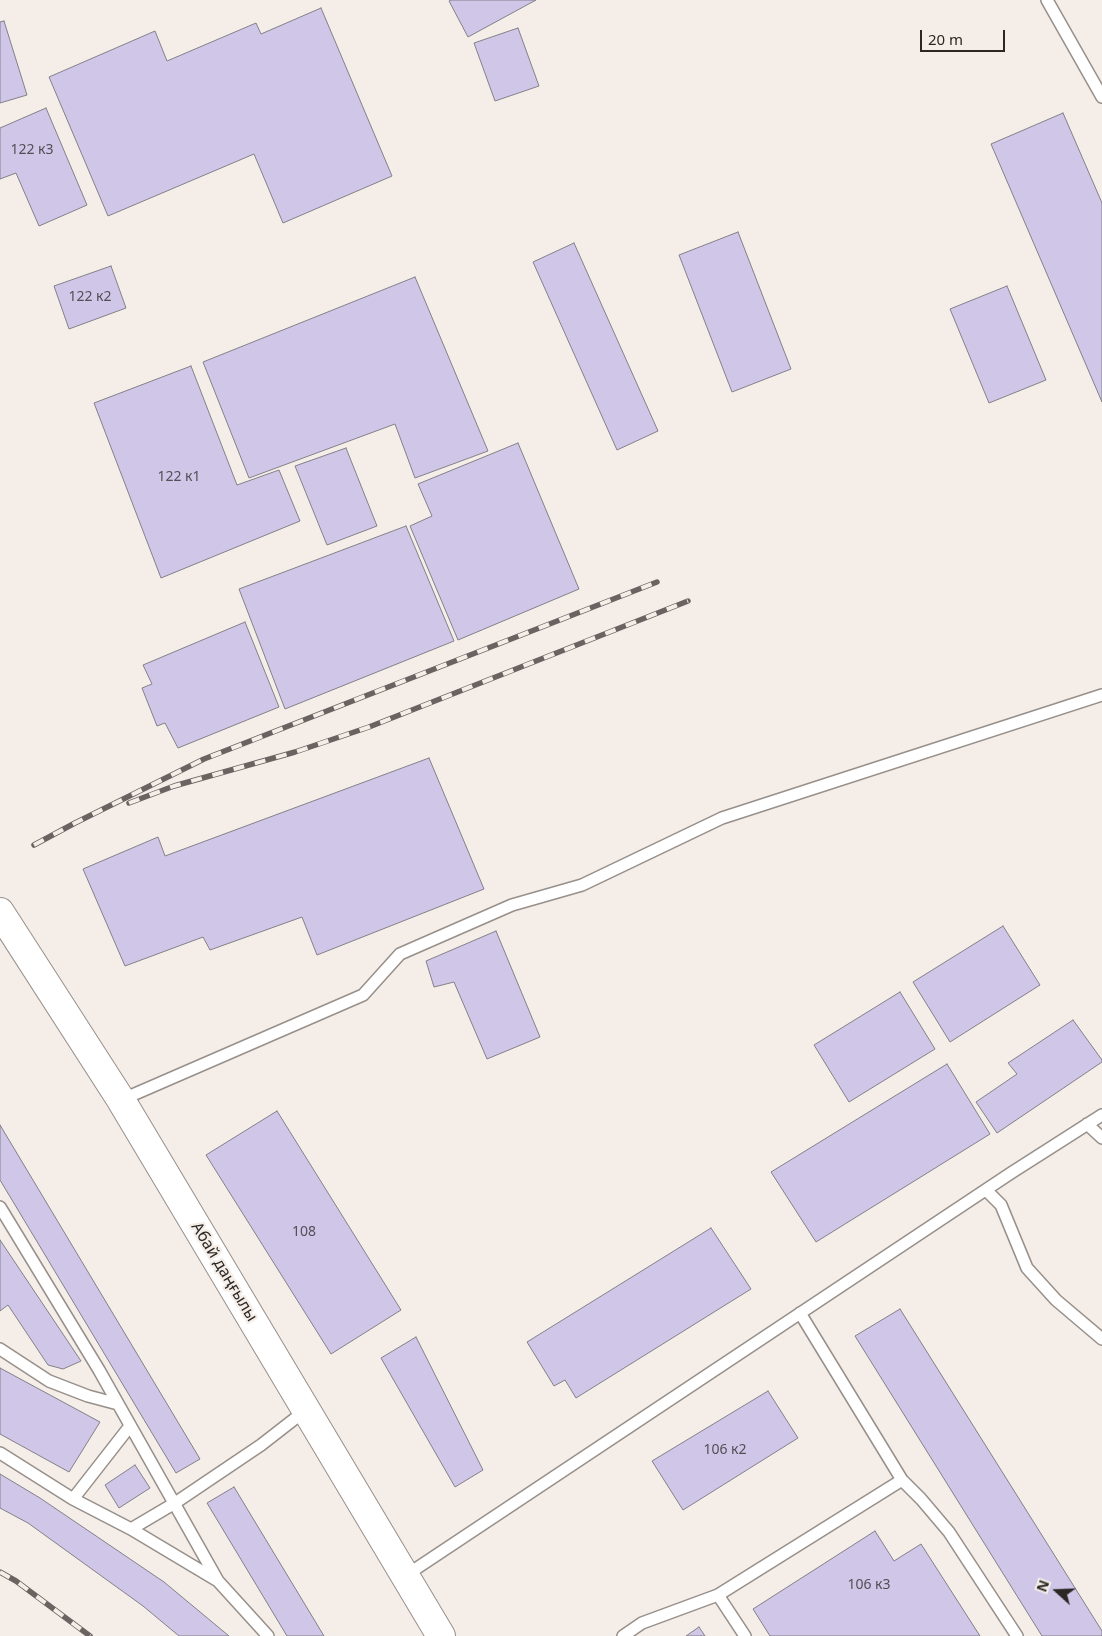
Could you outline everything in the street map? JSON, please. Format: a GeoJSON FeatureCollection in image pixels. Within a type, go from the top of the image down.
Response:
{"type":"FeatureCollection","features":[{"type":"Feature","properties":{"kind":"main road","name":"Абай даңғылы"},"geometry":{"type":"LineString","coordinates":[[0,912],[121,1100],[441,1636]]}},
{"type":"Feature","properties":{"kind":"lane"},"geometry":{"type":"LineString","coordinates":[[1047,0],[1102,98]]}},
{"type":"Feature","properties":{"kind":"lane"},"geometry":{"type":"LineString","coordinates":[[121,1100],[363,995],[400,954],[512,905],[582,885],[722,818],[1102,695]]}},
{"type":"Feature","properties":{"kind":"lane"},"geometry":{"type":"LineString","coordinates":[[405,1576],[1102,1115]]}},
{"type":"Feature","properties":{"kind":"lane"},"geometry":{"type":"LineString","coordinates":[[1088,1124],[1102,1138]]}},
{"type":"Feature","properties":{"kind":"lane"},"geometry":{"type":"LineString","coordinates":[[986,1190],[1001,1205],[1027,1268],[1056,1300],[1102,1338]]}},
{"type":"Feature","properties":{"kind":"lane"},"geometry":{"type":"LineString","coordinates":[[1,1212],[118,1404],[218,1581],[268,1636]]}},
{"type":"Feature","properties":{"kind":"lane"},"geometry":{"type":"LineString","coordinates":[[800,1314],[902,1480],[950,1532],[1017,1636]]}},
{"type":"Feature","properties":{"kind":"lane"},"geometry":{"type":"LineString","coordinates":[[0,1349],[49,1381],[88,1396],[118,1404]]}},
{"type":"Feature","properties":{"kind":"lane"},"geometry":{"type":"LineString","coordinates":[[131,1529],[175,1503],[262,1445],[306,1410]]}},
{"type":"Feature","properties":{"kind":"lane"},"geometry":{"type":"LineString","coordinates":[[73,1499],[130,1426]]}},
{"type":"Feature","properties":{"kind":"lane"},"geometry":{"type":"LineString","coordinates":[[0,1453],[73,1499],[131,1529],[218,1581]]}},
{"type":"Feature","properties":{"kind":"lane"},"geometry":{"type":"LineString","coordinates":[[623,1636],[642,1623],[718,1595],[902,1480]]}},
{"type":"Feature","properties":{"kind":"lane"},"geometry":{"type":"LineString","coordinates":[[718,1595],[745,1636]]}},
{"type":"Feature","properties":{"kind":"building"},"geometry":{"type":"Polygon","coordinates":[[[536,0],[468,37],[449,1],[536,0]]]}},
{"type":"Feature","properties":{"kind":"building"},"geometry":{"type":"Polygon","coordinates":[[[321,8],[392,176],[283,223],[254,154],[108,216],[49,77],[155,31],[167,61],[256,23],[261,34],[321,8]]]}},
{"type":"Feature","properties":{"kind":"building"},"geometry":{"type":"Polygon","coordinates":[[[4,21],[27,95],[0,103],[0,22],[4,21]]]}},
{"type":"Feature","properties":{"kind":"building"},"geometry":{"type":"Polygon","coordinates":[[[518,28],[539,86],[495,101],[474,43],[518,28]]]}},
{"type":"Feature","properties":{"kind":"building"},"geometry":{"type":"Polygon","coordinates":[[[46,108],[87,205],[39,226],[16,173],[0,179],[0,128],[46,108]]]}},
{"type":"Feature","properties":{"kind":"building"},"geometry":{"type":"Polygon","coordinates":[[[1063,113],[1102,203],[1102,402],[991,144],[1063,113]]]}},
{"type":"Feature","properties":{"kind":"building"},"geometry":{"type":"Polygon","coordinates":[[[738,232],[791,369],[732,392],[679,255],[738,232]]]}},
{"type":"Feature","properties":{"kind":"building"},"geometry":{"type":"Polygon","coordinates":[[[574,243],[658,431],[617,450],[533,262],[574,243]]]}},
{"type":"Feature","properties":{"kind":"building"},"geometry":{"type":"Polygon","coordinates":[[[111,266],[126,308],[69,329],[54,286],[111,266]]]}},
{"type":"Feature","properties":{"kind":"building"},"geometry":{"type":"Polygon","coordinates":[[[415,277],[488,451],[415,478],[395,424],[249,478],[203,362],[415,277]]]}},
{"type":"Feature","properties":{"kind":"building"},"geometry":{"type":"Polygon","coordinates":[[[1007,286],[1046,380],[989,403],[950,309],[1007,286]]]}},
{"type":"Feature","properties":{"kind":"building"},"geometry":{"type":"Polygon","coordinates":[[[191,366],[237,485],[279,470],[300,521],[161,578],[94,403],[191,366]]]}},
{"type":"Feature","properties":{"kind":"building"},"geometry":{"type":"Polygon","coordinates":[[[518,443],[579,589],[458,640],[410,526],[432,516],[418,484],[518,443]]]}},
{"type":"Feature","properties":{"kind":"building"},"geometry":{"type":"Polygon","coordinates":[[[346,448],[377,526],[327,545],[295,466],[346,448]]]}},
{"type":"Feature","properties":{"kind":"building"},"geometry":{"type":"Polygon","coordinates":[[[406,526],[454,641],[285,709],[239,589],[406,526]]]}},
{"type":"Feature","properties":{"kind":"building"},"geometry":{"type":"Polygon","coordinates":[[[245,622],[279,707],[178,748],[165,723],[157,726],[142,688],[152,684],[143,665],[245,622]]]}},
{"type":"Feature","properties":{"kind":"building"},"geometry":{"type":"Polygon","coordinates":[[[429,758],[484,889],[317,955],[302,917],[210,950],[203,937],[125,966],[83,869],[158,837],[165,856],[429,758]]]}},
{"type":"Feature","properties":{"kind":"building"},"geometry":{"type":"Polygon","coordinates":[[[1003,926],[1040,985],[950,1042],[913,982],[1003,926]]]}},
{"type":"Feature","properties":{"kind":"building"},"geometry":{"type":"Polygon","coordinates":[[[496,931],[540,1037],[487,1059],[454,982],[434,987],[426,961],[496,931]]]}},
{"type":"Feature","properties":{"kind":"building"},"geometry":{"type":"Polygon","coordinates":[[[900,992],[935,1049],[849,1102],[814,1045],[900,992]]]}},
{"type":"Feature","properties":{"kind":"building"},"geometry":{"type":"Polygon","coordinates":[[[1073,1020],[1102,1062],[997,1133],[976,1102],[1017,1074],[1008,1063],[1073,1020]]]}},
{"type":"Feature","properties":{"kind":"building"},"geometry":{"type":"Polygon","coordinates":[[[947,1064],[990,1134],[816,1242],[771,1172],[947,1064]]]}},
{"type":"Feature","properties":{"kind":"building"},"geometry":{"type":"Polygon","coordinates":[[[277,1111],[401,1310],[331,1354],[206,1155],[277,1111]]]}},
{"type":"Feature","properties":{"kind":"building"},"geometry":{"type":"Polygon","coordinates":[[[0,1125],[200,1459],[176,1473],[0,1180],[0,1125]]]}},
{"type":"Feature","properties":{"kind":"building"},"geometry":{"type":"Polygon","coordinates":[[[711,1228],[751,1289],[576,1398],[565,1380],[554,1386],[527,1342],[711,1228]]]}},
{"type":"Feature","properties":{"kind":"building"},"geometry":{"type":"Polygon","coordinates":[[[0,1240],[81,1361],[63,1369],[48,1365],[8,1305],[0,1311],[0,1240]]]}},
{"type":"Feature","properties":{"kind":"building"},"geometry":{"type":"Polygon","coordinates":[[[900,1309],[1102,1631],[1102,1636],[1042,1636],[855,1336],[900,1309]]]}},
{"type":"Feature","properties":{"kind":"building"},"geometry":{"type":"Polygon","coordinates":[[[416,1337],[483,1470],[455,1487],[381,1358],[416,1337]]]}},
{"type":"Feature","properties":{"kind":"building"},"geometry":{"type":"Polygon","coordinates":[[[0,1368],[100,1422],[69,1472],[0,1434],[0,1368]]]}},
{"type":"Feature","properties":{"kind":"building"},"geometry":{"type":"Polygon","coordinates":[[[768,1391],[798,1438],[683,1510],[652,1461],[768,1391]]]}},
{"type":"Feature","properties":{"kind":"building"},"geometry":{"type":"Polygon","coordinates":[[[135,1465],[150,1488],[119,1508],[105,1485],[135,1465]]]}},
{"type":"Feature","properties":{"kind":"building"},"geometry":{"type":"Polygon","coordinates":[[[0,1474],[40,1498],[164,1582],[229,1636],[179,1636],[143,1606],[28,1523],[0,1508],[0,1474]]]}},
{"type":"Feature","properties":{"kind":"building"},"geometry":{"type":"Polygon","coordinates":[[[234,1487],[324,1636],[287,1636],[207,1503],[234,1487]]]}},
{"type":"Feature","properties":{"kind":"building"},"geometry":{"type":"Polygon","coordinates":[[[875,1531],[894,1561],[921,1544],[980,1636],[770,1636],[753,1609],[875,1531]]]}},
{"type":"Feature","properties":{"kind":"building"},"geometry":{"type":"Polygon","coordinates":[[[699,1627],[705,1636],[686,1636],[699,1627]]]}},
{"type":"Feature","properties":{"kind":"railway"},"geometry":{"type":"LineString","coordinates":[[34,845],[204,759],[657,582]]}},
{"type":"Feature","properties":{"kind":"railway"},"geometry":{"type":"LineString","coordinates":[[129,803],[174,786],[295,752],[369,727],[688,601]]}},
{"type":"Feature","properties":{"kind":"railway"},"geometry":{"type":"LineString","coordinates":[[0,1572],[16,1581],[90,1636]]}}]}
